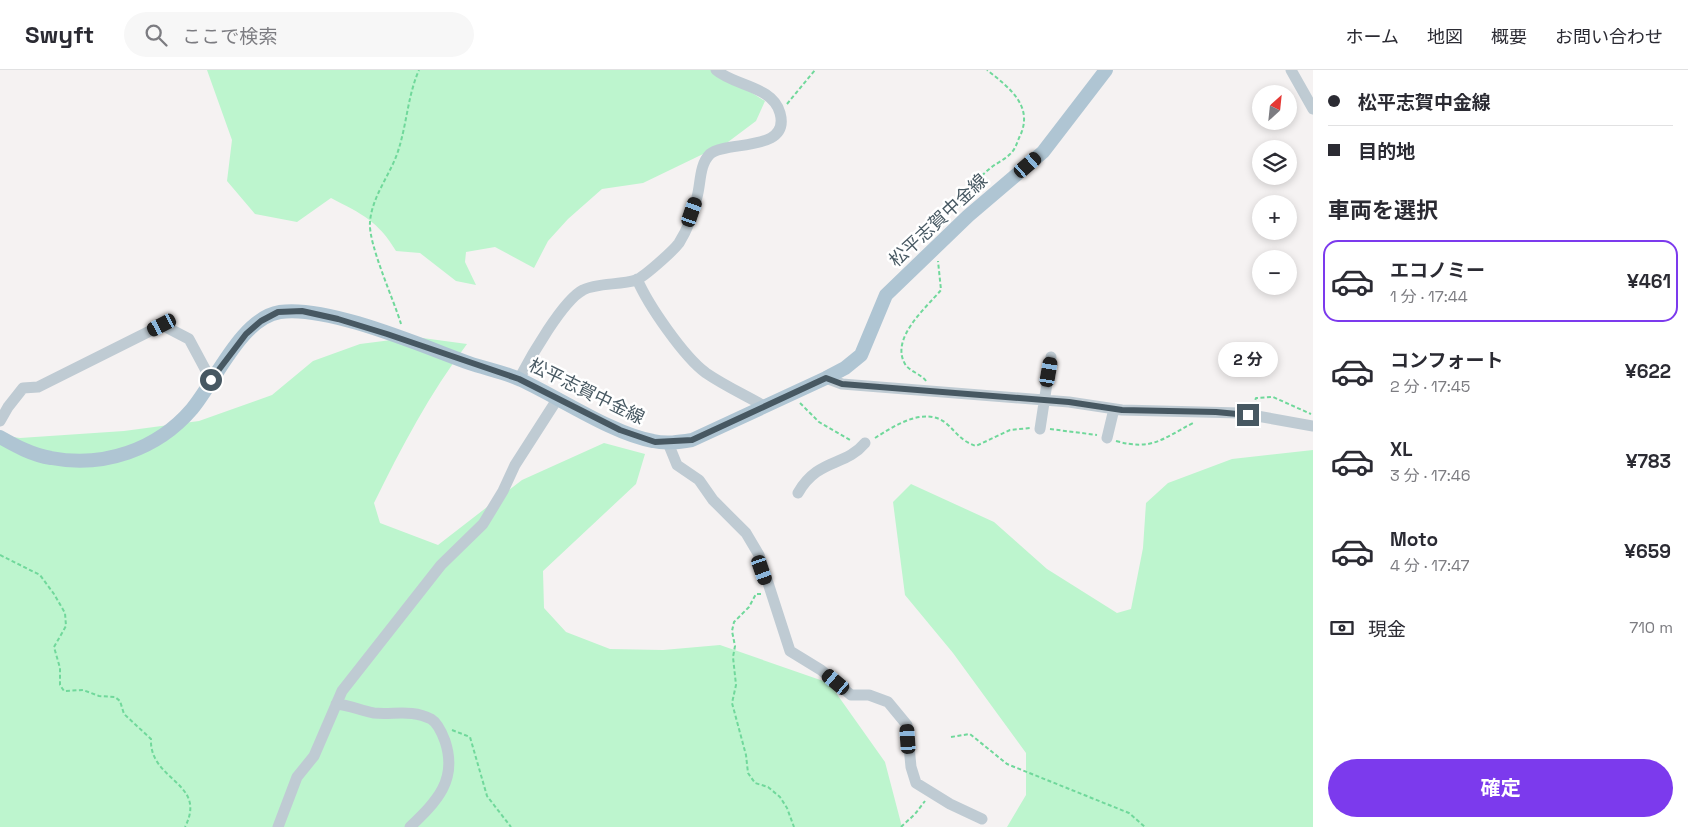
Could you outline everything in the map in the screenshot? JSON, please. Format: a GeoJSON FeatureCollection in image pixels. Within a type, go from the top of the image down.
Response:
{"type":"FeatureCollection","features":[{"type":"Feature","properties":{"kind":"main road","name":"松平志賀中金線"},"geometry":{"type":"LineString","coordinates":[[0,437],[24,450],[49,458],[77,461],[106,459],[129,453],[166,434],[192,409],[211,380],[246,334],[261,321],[278,312],[302,311],[338,319],[404,339],[519,379],[640,438],[668,443],[692,440],[826,378],[845,368],[861,355],[886,296],[968,216],[1043,152],[1106,70]]}},
{"type":"Feature","properties":{"kind":"street"},"geometry":{"type":"LineString","coordinates":[[519,379],[532,354],[563,309],[583,290],[637,279],[678,243],[697,198],[702,166],[711,154],[725,148],[755,144],[770,138],[781,122],[780,112],[762,92],[723,76],[716,70]]}},
{"type":"Feature","properties":{"kind":"street"},"geometry":{"type":"LineString","coordinates":[[1291,70],[1313,109]]}},
{"type":"Feature","properties":{"kind":"street"},"geometry":{"type":"LineString","coordinates":[[637,279],[651,306],[690,358],[705,372],[764,406]]}},
{"type":"Feature","properties":{"kind":"street"},"geometry":{"type":"LineString","coordinates":[[0,421],[23,388],[38,387],[162,325],[189,339],[211,380]]}},
{"type":"Feature","properties":{"kind":"street"},"geometry":{"type":"LineString","coordinates":[[1040,429],[1051,357]]}},
{"type":"Feature","properties":{"kind":"street"},"geometry":{"type":"LineString","coordinates":[[826,378],[842,384],[1044,400],[1114,409],[1216,412],[1248,415],[1313,426]]}},
{"type":"Feature","properties":{"kind":"street"},"geometry":{"type":"LineString","coordinates":[[278,827],[297,777],[314,756],[342,691],[441,565],[483,524],[503,491],[515,465],[558,398]]}},
{"type":"Feature","properties":{"kind":"street"},"geometry":{"type":"LineString","coordinates":[[1107,438],[1114,409]]}},
{"type":"Feature","properties":{"kind":"street"},"geometry":{"type":"LineString","coordinates":[[668,443],[677,465],[699,480],[713,500],[746,534],[759,555],[790,651],[821,670],[851,695],[869,695],[888,702],[908,725],[910,768],[916,783],[929,792],[982,819]]}},
{"type":"Feature","properties":{"kind":"street"},"geometry":{"type":"LineString","coordinates":[[798,492],[805,480],[822,467],[857,452],[865,443]]}},
{"type":"Feature","properties":{"kind":"street"},"geometry":{"type":"LineString","coordinates":[[336,704],[350,705],[373,712],[411,712],[432,719],[442,731],[450,755],[448,780],[426,811],[410,827]]}},
{"type":"Feature","properties":{"kind":"path"},"geometry":{"type":"LineString","coordinates":[[404,339],[370,222],[376,200],[398,150],[414,82],[419,70]]}},
{"type":"Feature","properties":{"kind":"path"},"geometry":{"type":"LineString","coordinates":[[780,112],[815,70]]}},
{"type":"Feature","properties":{"kind":"path"},"geometry":{"type":"LineString","coordinates":[[794,392],[801,405],[819,422],[858,444],[865,443],[912,419],[927,416],[938,418],[963,442],[976,446],[1010,430],[1040,429],[1092,433],[1134,445],[1147,445],[1216,412]]}},
{"type":"Feature","properties":{"kind":"path"},"geometry":{"type":"LineString","coordinates":[[1248,415],[1256,398],[1264,396],[1273,397],[1313,415]]}},
{"type":"Feature","properties":{"kind":"path"},"geometry":{"type":"LineString","coordinates":[[0,555],[40,575],[65,613],[66,626],[54,647],[60,668],[60,685],[64,691],[83,690],[99,696],[115,697],[120,701],[124,714],[151,739],[150,751],[153,759],[184,791],[191,803],[191,815],[185,827]]}},
{"type":"Feature","properties":{"kind":"path"},"geometry":{"type":"LineString","coordinates":[[771,594],[756,594],[749,606],[734,622],[732,631],[735,646],[733,657],[736,685],[732,703],[746,755],[748,773],[755,783],[768,787],[780,798],[787,808],[794,827]]}},
{"type":"Feature","properties":{"kind":"path"},"geometry":{"type":"LineString","coordinates":[[442,731],[453,730],[470,737],[487,796],[511,827]]}},
{"type":"Feature","properties":{"kind":"path"},"geometry":{"type":"LineString","coordinates":[[951,737],[970,734],[1007,764],[1129,813],[1145,827]]}},
{"type":"Feature","properties":{"kind":"path"},"geometry":{"type":"LineString","coordinates":[[901,827],[915,814],[929,792]]}},
{"type":"Feature","properties":{"kind":"green space"},"geometry":{"type":"Polygon","coordinates":[[[207,70],[723,70],[733,81],[765,101],[756,121],[728,142],[643,183],[602,189],[568,219],[548,241],[534,268],[495,247],[466,252],[465,262],[476,285],[456,281],[420,253],[396,251],[376,225],[331,198],[297,222],[255,214],[227,181],[232,140],[207,70]]]}},
{"type":"Feature","properties":{"kind":"green space"},"geometry":{"type":"Polygon","coordinates":[[[415,337],[467,344],[417,421],[374,503],[380,523],[438,545],[522,480],[604,443],[645,454],[636,484],[543,571],[544,608],[566,632],[610,649],[663,650],[720,645],[829,683],[885,762],[902,827],[0,827],[0,435],[20,438],[124,431],[199,421],[272,395],[313,361],[360,344],[415,337]]]}},
{"type":"Feature","properties":{"kind":"green space"},"geometry":{"type":"Polygon","coordinates":[[[1313,450],[1313,827],[1007,827],[1026,795],[1026,753],[953,653],[905,595],[893,502],[911,484],[994,522],[1047,569],[1117,613],[1131,609],[1143,548],[1146,503],[1168,483],[1232,459],[1313,450]]]}},
{"type":"Feature","properties":{"kind":"route"},"geometry":{"type":"LineString","coordinates":[[211,380],[246,334],[261,321],[278,312],[302,311],[338,319],[404,339],[519,379],[620,430],[655,442],[668,443],[692,440],[826,378],[842,384],[1069,402],[1122,410],[1216,412],[1248,415]]}}]}
